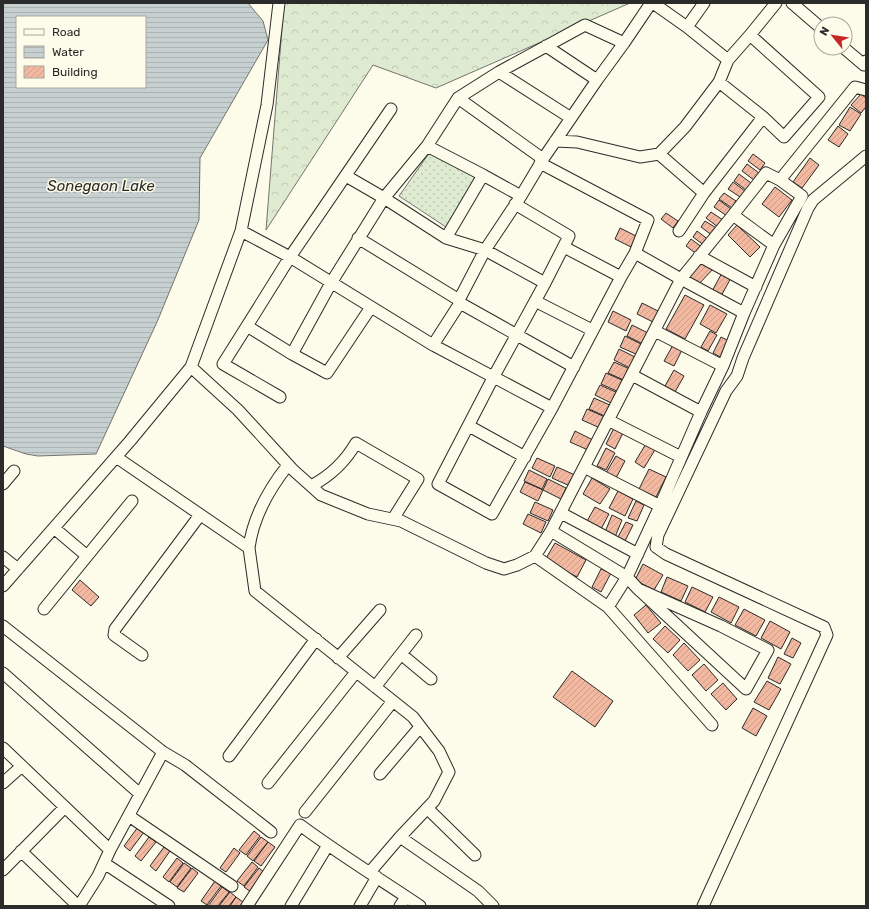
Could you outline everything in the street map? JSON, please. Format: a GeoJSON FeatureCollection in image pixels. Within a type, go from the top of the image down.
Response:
{"type":"FeatureCollection","features":[{"type":"Feature","properties":{"kind":"street"},"geometry":{"type":"LineString","coordinates":[[3,586],[116,457],[191,366],[241,231],[267,105],[279,3]]}},
{"type":"Feature","properties":{"kind":"street"},"geometry":{"type":"LineString","coordinates":[[433,345],[460,302],[486,250],[542,161],[652,3],[687,27],[728,60]]}},
{"type":"Feature","properties":{"kind":"street"},"geometry":{"type":"LineString","coordinates":[[687,27],[704,3]]}},
{"type":"Feature","properties":{"kind":"street"},"geometry":{"type":"LineString","coordinates":[[555,141],[577,142],[640,156],[659,154],[685,127],[720,82],[728,60],[776,3]]}},
{"type":"Feature","properties":{"kind":"street"},"geometry":{"type":"LineString","coordinates":[[792,3],[813,21]]}},
{"type":"Feature","properties":{"kind":"street"},"geometry":{"type":"LineString","coordinates":[[292,354],[331,283],[358,238],[384,198],[427,146],[458,98],[498,72],[585,24],[624,43]]}},
{"type":"Feature","properties":{"kind":"street"},"geometry":{"type":"LineString","coordinates":[[720,82],[763,117],[784,137],[819,97],[750,35]]}},
{"type":"Feature","properties":{"kind":"street"},"geometry":{"type":"LineString","coordinates":[[546,46],[597,80]]}},
{"type":"Feature","properties":{"kind":"street"},"geometry":{"type":"LineString","coordinates":[[853,56],[864,65],[866,61]]}},
{"type":"Feature","properties":{"kind":"street"},"geometry":{"type":"LineString","coordinates":[[498,72],[571,118]]}},
{"type":"Feature","properties":{"kind":"street"},"geometry":{"type":"LineString","coordinates":[[780,180],[855,86],[866,90]]}},
{"type":"Feature","properties":{"kind":"street"},"geometry":{"type":"LineString","coordinates":[[427,146],[483,175],[569,236],[438,484],[492,514],[552,408],[620,277],[635,253],[648,220],[542,161],[458,98]]}},
{"type":"Feature","properties":{"kind":"street"},"geometry":{"type":"LineString","coordinates":[[280,397],[223,364],[290,257],[391,109]]}},
{"type":"Feature","properties":{"kind":"street"},"geometry":{"type":"LineString","coordinates":[[679,231],[704,193],[763,117]]}},
{"type":"Feature","properties":{"kind":"street"},"geometry":{"type":"LineString","coordinates":[[659,154],[704,193]]}},
{"type":"Feature","properties":{"kind":"street"},"geometry":{"type":"LineString","coordinates":[[703,906],[827,635],[824,627],[666,554],[656,547],[658,535],[726,391],[737,376],[743,358],[808,208],[813,200],[866,156]]}},
{"type":"Feature","properties":{"kind":"street"},"geometry":{"type":"LineString","coordinates":[[191,366],[238,410],[288,465],[321,496],[368,514],[401,521],[486,563],[504,569],[535,556],[551,531],[681,279],[766,173],[780,180],[802,196],[774,245],[744,313],[723,366],[638,554],[627,577],[608,607]]}},
{"type":"Feature","properties":{"kind":"street"},"geometry":{"type":"LineString","coordinates":[[446,238],[483,175]]}},
{"type":"Feature","properties":{"kind":"street"},"geometry":{"type":"LineString","coordinates":[[346,176],[384,198],[446,238],[486,250],[545,283]]}},
{"type":"Feature","properties":{"kind":"street"},"geometry":{"type":"LineString","coordinates":[[733,215],[774,245]]}},
{"type":"Feature","properties":{"kind":"street"},"geometry":{"type":"LineString","coordinates":[[241,231],[290,257],[433,345],[552,408]]}},
{"type":"Feature","properties":{"kind":"street"},"geometry":{"type":"LineString","coordinates":[[358,238],[460,302],[574,367]]}},
{"type":"Feature","properties":{"kind":"street"},"geometry":{"type":"LineString","coordinates":[[564,247],[620,277]]}},
{"type":"Feature","properties":{"kind":"street"},"geometry":{"type":"LineString","coordinates":[[635,253],[744,313]]}},
{"type":"Feature","properties":{"kind":"street"},"geometry":{"type":"LineString","coordinates":[[700,256],[756,287]]}},
{"type":"Feature","properties":{"kind":"street"},"geometry":{"type":"LineString","coordinates":[[535,301],[592,330]]}},
{"type":"Feature","properties":{"kind":"street"},"geometry":{"type":"LineString","coordinates":[[247,326],[292,354],[327,373],[371,307]]}},
{"type":"Feature","properties":{"kind":"street"},"geometry":{"type":"LineString","coordinates":[[655,331],[723,366]]}},
{"type":"Feature","properties":{"kind":"street"},"geometry":{"type":"LineString","coordinates":[[632,375],[701,412]]}},
{"type":"Feature","properties":{"kind":"street"},"geometry":{"type":"LineString","coordinates":[[608,420],[681,458]]}},
{"type":"Feature","properties":{"kind":"street"},"geometry":{"type":"LineString","coordinates":[[469,426],[525,457]]}},
{"type":"Feature","properties":{"kind":"street"},"geometry":{"type":"LineString","coordinates":[[310,486],[325,478],[343,462],[356,443],[418,479],[393,519]]}},
{"type":"Feature","properties":{"kind":"street"},"geometry":{"type":"LineString","coordinates":[[116,457],[249,548]]}},
{"type":"Feature","properties":{"kind":"street"},"geometry":{"type":"LineString","coordinates":[[288,465],[276,480],[256,517],[251,534],[249,548],[255,591],[413,718],[439,751],[449,772],[434,801],[400,837],[373,874],[360,906]]}},
{"type":"Feature","properties":{"kind":"street"},"geometry":{"type":"LineString","coordinates":[[584,467],[660,506]]}},
{"type":"Feature","properties":{"kind":"street"},"geometry":{"type":"LineString","coordinates":[[3,484],[14,471]]}},
{"type":"Feature","properties":{"kind":"street"},"geometry":{"type":"LineString","coordinates":[[44,609],[132,501]]}},
{"type":"Feature","properties":{"kind":"street"},"geometry":{"type":"LineString","coordinates":[[561,514],[638,554]]}},
{"type":"Feature","properties":{"kind":"street"},"geometry":{"type":"LineString","coordinates":[[142,655],[114,635],[115,629],[200,515]]}},
{"type":"Feature","properties":{"kind":"street"},"geometry":{"type":"LineString","coordinates":[[54,528],[87,556]]}},
{"type":"Feature","properties":{"kind":"street"},"geometry":{"type":"LineString","coordinates":[[551,531],[627,577],[638,589],[746,689],[768,650],[721,626],[638,589]]}},
{"type":"Feature","properties":{"kind":"street"},"geometry":{"type":"LineString","coordinates":[[535,556],[608,607],[712,725]]}},
{"type":"Feature","properties":{"kind":"street"},"geometry":{"type":"LineString","coordinates":[[3,557],[18,569]]}},
{"type":"Feature","properties":{"kind":"street"},"geometry":{"type":"LineString","coordinates":[[338,658],[380,610]]}},
{"type":"Feature","properties":{"kind":"street"},"geometry":{"type":"LineString","coordinates":[[3,626],[163,752],[185,765],[271,832]]}},
{"type":"Feature","properties":{"kind":"street"},"geometry":{"type":"LineString","coordinates":[[375,687],[416,635]]}},
{"type":"Feature","properties":{"kind":"street"},"geometry":{"type":"LineString","coordinates":[[229,756],[316,639]]}},
{"type":"Feature","properties":{"kind":"street"},"geometry":{"type":"LineString","coordinates":[[401,654],[431,679]]}},
{"type":"Feature","properties":{"kind":"street"},"geometry":{"type":"LineString","coordinates":[[268,782],[356,672]]}},
{"type":"Feature","properties":{"kind":"street"},"geometry":{"type":"LineString","coordinates":[[3,674],[140,794]]}},
{"type":"Feature","properties":{"kind":"street"},"geometry":{"type":"LineString","coordinates":[[305,812],[393,701]]}},
{"type":"Feature","properties":{"kind":"street"},"geometry":{"type":"LineString","coordinates":[[380,774],[420,727]]}},
{"type":"Feature","properties":{"kind":"street"},"geometry":{"type":"LineString","coordinates":[[3,748],[110,850]]}},
{"type":"Feature","properties":{"kind":"street"},"geometry":{"type":"LineString","coordinates":[[21,851],[79,906],[104,863],[163,752]]}},
{"type":"Feature","properties":{"kind":"street"},"geometry":{"type":"LineString","coordinates":[[3,783],[22,766]]}},
{"type":"Feature","properties":{"kind":"street"},"geometry":{"type":"LineString","coordinates":[[3,870],[65,807]]}},
{"type":"Feature","properties":{"kind":"street"},"geometry":{"type":"LineString","coordinates":[[427,808],[475,855]]}},
{"type":"Feature","properties":{"kind":"street"},"geometry":{"type":"LineString","coordinates":[[129,816],[232,886]]}},
{"type":"Feature","properties":{"kind":"street"},"geometry":{"type":"LineString","coordinates":[[246,906],[300,825],[373,874],[403,901],[420,906]]}},
{"type":"Feature","properties":{"kind":"street"},"geometry":{"type":"LineString","coordinates":[[400,837],[478,892],[493,906]]}},
{"type":"Feature","properties":{"kind":"street"},"geometry":{"type":"LineString","coordinates":[[291,906],[328,845]]}},
{"type":"Feature","properties":{"kind":"street"},"geometry":{"type":"LineString","coordinates":[[104,863],[169,906]]}},
{"type":"Feature","properties":{"kind":"green space"},"geometry":{"type":"Polygon","coordinates":[[[284,3],[630,3],[436,88],[373,65],[266,230],[284,3]]]}},
{"type":"Feature","properties":{"kind":"green space"},"geometry":{"type":"Polygon","coordinates":[[[430,152],[476,177],[446,227],[399,196],[430,152]]]}},
{"type":"Feature","properties":{"kind":"water","name":"Sonegaon Lake"},"geometry":{"type":"Polygon","coordinates":[[[3,3],[248,3],[263,21],[268,40],[200,158],[199,220],[157,322],[96,454],[38,456],[26,454],[3,446],[3,3]]]}},
{"type":"Feature","properties":{"kind":"building"},"geometry":{"type":"Polygon","coordinates":[[[861,94],[866,98],[866,107],[861,113],[851,105],[861,94]]]}},
{"type":"Feature","properties":{"kind":"building"},"geometry":{"type":"Polygon","coordinates":[[[850,107],[861,114],[850,131],[839,125],[850,107]]]}},
{"type":"Feature","properties":{"kind":"building"},"geometry":{"type":"Polygon","coordinates":[[[838,126],[848,134],[839,147],[828,140],[838,126]]]}},
{"type":"Feature","properties":{"kind":"building"},"geometry":{"type":"Polygon","coordinates":[[[753,154],[765,163],[760,170],[748,161],[753,154]]]}},
{"type":"Feature","properties":{"kind":"building"},"geometry":{"type":"Polygon","coordinates":[[[810,158],[819,165],[802,188],[793,182],[810,158]]]}},
{"type":"Feature","properties":{"kind":"building"},"geometry":{"type":"Polygon","coordinates":[[[747,164],[759,173],[754,180],[742,171],[747,164]]]}},
{"type":"Feature","properties":{"kind":"building"},"geometry":{"type":"Polygon","coordinates":[[[739,174],[751,183],[746,190],[734,181],[739,174]]]}},
{"type":"Feature","properties":{"kind":"building"},"geometry":{"type":"Polygon","coordinates":[[[733,182],[745,191],[740,197],[728,189],[733,182]]]}},
{"type":"Feature","properties":{"kind":"building"},"geometry":{"type":"Polygon","coordinates":[[[775,187],[792,200],[779,217],[762,204],[775,187]]]}},
{"type":"Feature","properties":{"kind":"building"},"geometry":{"type":"Polygon","coordinates":[[[724,193],[736,201],[732,208],[719,199],[724,193]]]}},
{"type":"Feature","properties":{"kind":"building"},"geometry":{"type":"Polygon","coordinates":[[[719,200],[731,209],[727,216],[714,207],[719,200]]]}},
{"type":"Feature","properties":{"kind":"building"},"geometry":{"type":"Polygon","coordinates":[[[711,212],[723,220],[718,227],[706,218],[711,212]]]}},
{"type":"Feature","properties":{"kind":"building"},"geometry":{"type":"Polygon","coordinates":[[[666,213],[678,221],[673,228],[661,219],[666,213]]]}},
{"type":"Feature","properties":{"kind":"building"},"geometry":{"type":"Polygon","coordinates":[[[705,221],[718,229],[713,236],[701,227],[705,221]]]}},
{"type":"Feature","properties":{"kind":"building"},"geometry":{"type":"Polygon","coordinates":[[[737,225],[760,247],[750,257],[728,235],[737,225]]]}},
{"type":"Feature","properties":{"kind":"building"},"geometry":{"type":"Polygon","coordinates":[[[620,228],[638,237],[633,248],[615,239],[620,228]]]}},
{"type":"Feature","properties":{"kind":"building"},"geometry":{"type":"Polygon","coordinates":[[[697,231],[709,240],[705,246],[693,237],[697,231]]]}},
{"type":"Feature","properties":{"kind":"building"},"geometry":{"type":"Polygon","coordinates":[[[691,239],[703,248],[698,255],[686,246],[691,239]]]}},
{"type":"Feature","properties":{"kind":"building"},"geometry":{"type":"Polygon","coordinates":[[[704,261],[713,269],[698,285],[689,276],[704,261]]]}},
{"type":"Feature","properties":{"kind":"building"},"geometry":{"type":"Polygon","coordinates":[[[723,271],[732,276],[720,298],[711,293],[723,271]]]}},
{"type":"Feature","properties":{"kind":"building"},"geometry":{"type":"Polygon","coordinates":[[[685,295],[704,305],[685,339],[666,329],[685,295]]]}},
{"type":"Feature","properties":{"kind":"building"},"geometry":{"type":"Polygon","coordinates":[[[642,303],[660,312],[655,323],[637,314],[642,303]]]}},
{"type":"Feature","properties":{"kind":"building"},"geometry":{"type":"Polygon","coordinates":[[[710,305],[727,314],[716,333],[700,324],[710,305]]]}},
{"type":"Feature","properties":{"kind":"building"},"geometry":{"type":"Polygon","coordinates":[[[613,311],[631,320],[626,331],[608,322],[613,311]]]}},
{"type":"Feature","properties":{"kind":"building"},"geometry":{"type":"Polygon","coordinates":[[[632,325],[650,334],[645,345],[627,336],[632,325]]]}},
{"type":"Feature","properties":{"kind":"building"},"geometry":{"type":"Polygon","coordinates":[[[710,331],[717,335],[708,351],[701,347],[710,331]]]}},
{"type":"Feature","properties":{"kind":"building"},"geometry":{"type":"Polygon","coordinates":[[[625,336],[643,345],[638,355],[620,347],[625,336]]]}},
{"type":"Feature","properties":{"kind":"building"},"geometry":{"type":"Polygon","coordinates":[[[721,337],[731,342],[722,358],[713,353],[721,337]]]}},
{"type":"Feature","properties":{"kind":"building"},"geometry":{"type":"Polygon","coordinates":[[[673,345],[682,350],[674,366],[664,361],[673,345]]]}},
{"type":"Feature","properties":{"kind":"building"},"geometry":{"type":"Polygon","coordinates":[[[619,349],[637,358],[632,369],[614,360],[619,349]]]}},
{"type":"Feature","properties":{"kind":"building"},"geometry":{"type":"Polygon","coordinates":[[[614,362],[632,370],[626,381],[608,373],[614,362]]]}},
{"type":"Feature","properties":{"kind":"building"},"geometry":{"type":"Polygon","coordinates":[[[674,370],[684,376],[675,392],[665,386],[674,370]]]}},
{"type":"Feature","properties":{"kind":"building"},"geometry":{"type":"Polygon","coordinates":[[[606,373],[624,381],[619,392],[601,384],[606,373]]]}},
{"type":"Feature","properties":{"kind":"building"},"geometry":{"type":"Polygon","coordinates":[[[600,385],[618,393],[613,404],[595,395],[600,385]]]}},
{"type":"Feature","properties":{"kind":"building"},"geometry":{"type":"Polygon","coordinates":[[[594,398],[612,406],[607,417],[589,409],[594,398]]]}},
{"type":"Feature","properties":{"kind":"building"},"geometry":{"type":"Polygon","coordinates":[[[587,409],[605,417],[600,428],[582,420],[587,409]]]}},
{"type":"Feature","properties":{"kind":"building"},"geometry":{"type":"Polygon","coordinates":[[[615,426],[624,431],[615,449],[606,444],[615,426]]]}},
{"type":"Feature","properties":{"kind":"building"},"geometry":{"type":"Polygon","coordinates":[[[575,431],[593,440],[588,450],[570,442],[575,431]]]}},
{"type":"Feature","properties":{"kind":"building"},"geometry":{"type":"Polygon","coordinates":[[[647,442],[656,448],[644,468],[635,462],[647,442]]]}},
{"type":"Feature","properties":{"kind":"building"},"geometry":{"type":"Polygon","coordinates":[[[606,448],[615,453],[606,470],[597,466],[606,448]]]}},
{"type":"Feature","properties":{"kind":"building"},"geometry":{"type":"Polygon","coordinates":[[[616,456],[625,461],[616,478],[606,473],[616,456]]]}},
{"type":"Feature","properties":{"kind":"building"},"geometry":{"type":"Polygon","coordinates":[[[537,458],[555,466],[550,477],[532,468],[537,458]]]}},
{"type":"Feature","properties":{"kind":"building"},"geometry":{"type":"Polygon","coordinates":[[[557,467],[575,475],[570,486],[552,478],[557,467]]]}},
{"type":"Feature","properties":{"kind":"building"},"geometry":{"type":"Polygon","coordinates":[[[649,469],[666,477],[656,497],[639,489],[649,469]]]}},
{"type":"Feature","properties":{"kind":"building"},"geometry":{"type":"Polygon","coordinates":[[[529,470],[547,479],[542,489],[524,481],[529,470]]]}},
{"type":"Feature","properties":{"kind":"building"},"geometry":{"type":"Polygon","coordinates":[[[592,478],[610,489],[600,504],[583,494],[592,478]]]}},
{"type":"Feature","properties":{"kind":"building"},"geometry":{"type":"Polygon","coordinates":[[[548,479],[566,488],[561,499],[543,490],[548,479]]]}},
{"type":"Feature","properties":{"kind":"building"},"geometry":{"type":"Polygon","coordinates":[[[525,482],[543,490],[538,501],[520,492],[525,482]]]}},
{"type":"Feature","properties":{"kind":"building"},"geometry":{"type":"Polygon","coordinates":[[[618,491],[633,499],[625,516],[609,508],[618,491]]]}},
{"type":"Feature","properties":{"kind":"building"},"geometry":{"type":"Polygon","coordinates":[[[636,501],[644,505],[637,521],[628,518],[636,501]]]}},
{"type":"Feature","properties":{"kind":"building"},"geometry":{"type":"Polygon","coordinates":[[[535,502],[553,510],[548,521],[530,513],[535,502]]]}},
{"type":"Feature","properties":{"kind":"building"},"geometry":{"type":"Polygon","coordinates":[[[595,507],[609,514],[601,529],[587,521],[595,507]]]}},
{"type":"Feature","properties":{"kind":"building"},"geometry":{"type":"Polygon","coordinates":[[[528,514],[546,522],[541,533],[523,524],[528,514]]]}},
{"type":"Feature","properties":{"kind":"building"},"geometry":{"type":"Polygon","coordinates":[[[612,515],[622,520],[615,537],[605,532],[612,515]]]}},
{"type":"Feature","properties":{"kind":"building"},"geometry":{"type":"Polygon","coordinates":[[[626,522],[633,525],[625,541],[618,537],[626,522]]]}},
{"type":"Feature","properties":{"kind":"building"},"geometry":{"type":"Polygon","coordinates":[[[555,543],[586,560],[577,577],[545,560],[555,543]]]}},
{"type":"Feature","properties":{"kind":"building"},"geometry":{"type":"Polygon","coordinates":[[[643,564],[663,575],[654,590],[635,580],[643,564]]]}},
{"type":"Feature","properties":{"kind":"building"},"geometry":{"type":"Polygon","coordinates":[[[601,569],[611,573],[601,592],[592,587],[601,569]]]}},
{"type":"Feature","properties":{"kind":"building"},"geometry":{"type":"Polygon","coordinates":[[[667,577],[688,586],[681,601],[661,592],[667,577]]]}},
{"type":"Feature","properties":{"kind":"building"},"geometry":{"type":"Polygon","coordinates":[[[80,580],[99,597],[91,606],[72,590],[80,580]]]}},
{"type":"Feature","properties":{"kind":"building"},"geometry":{"type":"Polygon","coordinates":[[[692,587],[713,597],[705,612],[685,602],[692,587]]]}},
{"type":"Feature","properties":{"kind":"building"},"geometry":{"type":"Polygon","coordinates":[[[719,597],[739,607],[731,623],[711,612],[719,597]]]}},
{"type":"Feature","properties":{"kind":"building"},"geometry":{"type":"Polygon","coordinates":[[[646,605],[661,623],[648,633],[634,615],[646,605]]]}},
{"type":"Feature","properties":{"kind":"building"},"geometry":{"type":"Polygon","coordinates":[[[744,609],[765,620],[756,636],[735,625],[744,609]]]}},
{"type":"Feature","properties":{"kind":"building"},"geometry":{"type":"Polygon","coordinates":[[[770,621],[790,632],[781,649],[761,638],[770,621]]]}},
{"type":"Feature","properties":{"kind":"building"},"geometry":{"type":"Polygon","coordinates":[[[665,626],[680,640],[668,653],[653,639],[665,626]]]}},
{"type":"Feature","properties":{"kind":"building"},"geometry":{"type":"Polygon","coordinates":[[[792,638],[801,643],[793,658],[784,654],[792,638]]]}},
{"type":"Feature","properties":{"kind":"building"},"geometry":{"type":"Polygon","coordinates":[[[684,643],[700,660],[688,671],[673,655],[684,643]]]}},
{"type":"Feature","properties":{"kind":"building"},"geometry":{"type":"Polygon","coordinates":[[[778,657],[791,664],[780,684],[768,678],[778,657]]]}},
{"type":"Feature","properties":{"kind":"building"},"geometry":{"type":"Polygon","coordinates":[[[704,664],[718,680],[706,691],[692,675],[704,664]]]}},
{"type":"Feature","properties":{"kind":"building"},"geometry":{"type":"Polygon","coordinates":[[[572,671],[613,701],[595,727],[553,697],[572,671]]]}},
{"type":"Feature","properties":{"kind":"building"},"geometry":{"type":"Polygon","coordinates":[[[767,681],[781,689],[769,710],[754,702],[767,681]]]}},
{"type":"Feature","properties":{"kind":"building"},"geometry":{"type":"Polygon","coordinates":[[[723,683],[737,699],[726,710],[711,694],[723,683]]]}},
{"type":"Feature","properties":{"kind":"building"},"geometry":{"type":"Polygon","coordinates":[[[753,708],[767,716],[756,736],[742,728],[753,708]]]}},
{"type":"Feature","properties":{"kind":"building"},"geometry":{"type":"Polygon","coordinates":[[[138,827],[144,832],[130,851],[124,846],[138,827]]]}},
{"type":"Feature","properties":{"kind":"building"},"geometry":{"type":"Polygon","coordinates":[[[254,831],[260,836],[246,855],[239,850],[254,831]]]}},
{"type":"Feature","properties":{"kind":"building"},"geometry":{"type":"Polygon","coordinates":[[[149,837],[156,842],[141,861],[135,856],[149,837]]]}},
{"type":"Feature","properties":{"kind":"building"},"geometry":{"type":"Polygon","coordinates":[[[261,837],[268,842],[253,861],[247,856],[261,837]]]}},
{"type":"Feature","properties":{"kind":"building"},"geometry":{"type":"Polygon","coordinates":[[[268,842],[275,847],[261,866],[254,861],[268,842]]]}},
{"type":"Feature","properties":{"kind":"building"},"geometry":{"type":"Polygon","coordinates":[[[164,847],[170,851],[156,871],[150,866],[164,847]]]}},
{"type":"Feature","properties":{"kind":"building"},"geometry":{"type":"Polygon","coordinates":[[[234,848],[240,853],[226,872],[220,868],[234,848]]]}},
{"type":"Feature","properties":{"kind":"building"},"geometry":{"type":"Polygon","coordinates":[[[177,858],[183,863],[169,882],[163,877],[177,858]]]}},
{"type":"Feature","properties":{"kind":"building"},"geometry":{"type":"Polygon","coordinates":[[[252,862],[258,867],[244,886],[237,881],[252,862]]]}},
{"type":"Feature","properties":{"kind":"building"},"geometry":{"type":"Polygon","coordinates":[[[184,863],[191,868],[177,887],[170,882],[184,863]]]}},
{"type":"Feature","properties":{"kind":"building"},"geometry":{"type":"Polygon","coordinates":[[[192,868],[198,873],[184,892],[177,888],[192,868]]]}},
{"type":"Feature","properties":{"kind":"building"},"geometry":{"type":"Polygon","coordinates":[[[259,868],[265,873],[251,892],[244,887],[259,868]]]}},
{"type":"Feature","properties":{"kind":"building"},"geometry":{"type":"Polygon","coordinates":[[[215,881],[221,886],[207,905],[201,901],[215,881]]]}},
{"type":"Feature","properties":{"kind":"building"},"geometry":{"type":"Polygon","coordinates":[[[222,887],[229,892],[218,906],[208,906],[222,887]]]}},
{"type":"Feature","properties":{"kind":"building"},"geometry":{"type":"Polygon","coordinates":[[[230,892],[236,897],[229,906],[219,906],[230,892]]]}},
{"type":"Feature","properties":{"kind":"building"},"geometry":{"type":"Polygon","coordinates":[[[236,897],[243,902],[240,906],[230,906],[236,897]]]}}]}
